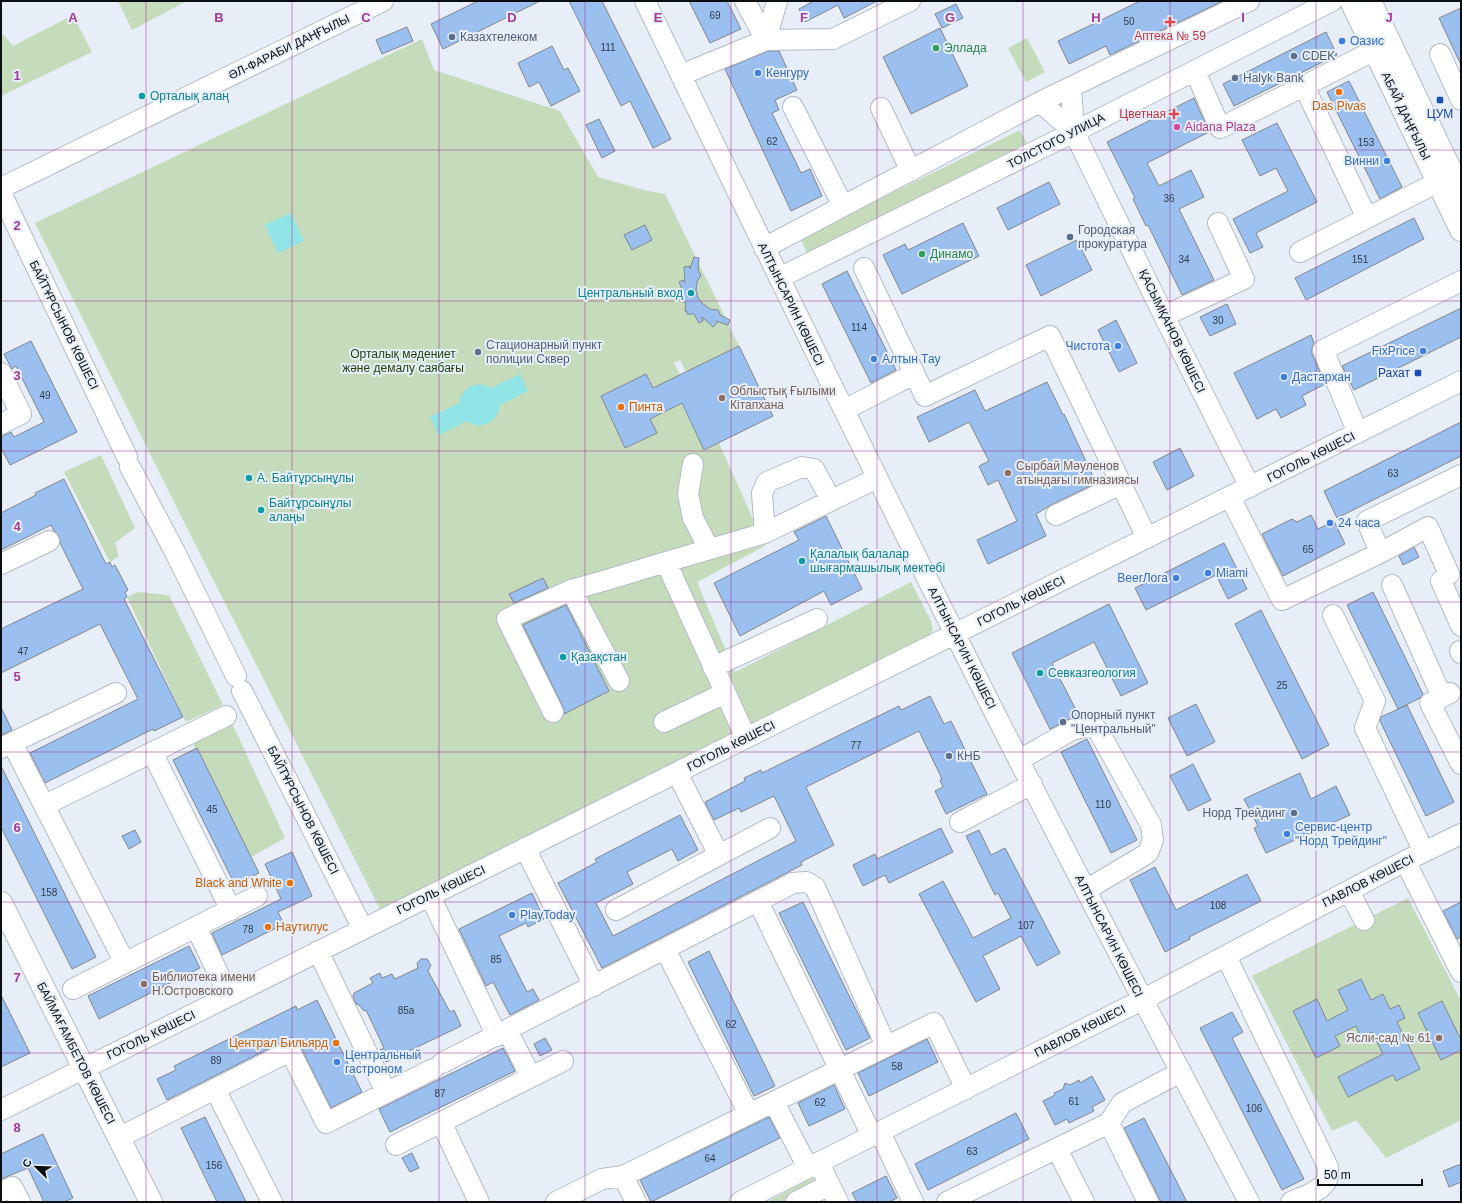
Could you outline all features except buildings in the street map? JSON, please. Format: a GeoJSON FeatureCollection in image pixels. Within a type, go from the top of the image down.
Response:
{"type":"FeatureCollection","features":[{"type":"Feature","properties":{"kind":"main road","name":"АБАЙ ДАҢҒЫЛЫ"},"geometry":{"type":"LineString","coordinates":[[1351,1],[1461,230]]}},
{"type":"Feature","properties":{"kind":"main road","name":"АБАЙ ДАҢҒЫЛЫ"},"geometry":{"type":"LineString","coordinates":[[1370,1],[1461,192]]}},
{"type":"Feature","properties":{"kind":"main road","name":"БАЙМАҒАМБЕТОВ КӨШЕСІ"},"geometry":{"type":"LineString","coordinates":[[1,903],[151,1202]]}},
{"type":"Feature","properties":{"kind":"street","name":"ӘЛ-ФАРАБИ ДАҢҒЫЛЫ"},"geometry":{"type":"LineString","coordinates":[[1,188],[383,1]]}},
{"type":"Feature","properties":{"kind":"street","name":"АЛТЫНСАРИН КӨШЕСІ"},"geometry":{"type":"LineString","coordinates":[[645,1],[778,278],[955,634],[1142,1000],[1249,1202]]}},
{"type":"Feature","properties":{"kind":"street"},"geometry":{"type":"LineString","coordinates":[[745,1],[766,40]]}},
{"type":"Feature","properties":{"kind":"street"},"geometry":{"type":"LineString","coordinates":[[766,40],[777,1]]}},
{"type":"Feature","properties":{"kind":"street"},"geometry":{"type":"LineString","coordinates":[[681,75],[766,40],[833,39],[910,1]]}},
{"type":"Feature","properties":{"kind":"street"},"geometry":{"type":"LineString","coordinates":[[764,248],[1040,102],[1249,1]]}},
{"type":"Feature","properties":{"kind":"street","name":"ТОЛСТОГО УЛИЦА"},"geometry":{"type":"LineString","coordinates":[[778,278],[1074,132],[1332,1]]}},
{"type":"Feature","properties":{"kind":"street"},"geometry":{"type":"LineString","coordinates":[[1195,71],[1220,128],[1375,50]]}},
{"type":"Feature","properties":{"kind":"street"},"geometry":{"type":"LineString","coordinates":[[1440,54],[1461,100]]}},
{"type":"Feature","properties":{"kind":"street"},"geometry":{"type":"LineString","coordinates":[[1304,86],[1367,218]]}},
{"type":"Feature","properties":{"kind":"street","name":"ҚАСЫМҚАНОВ КӨШЕСІ"},"geometry":{"type":"LineString","coordinates":[[1071,88],[1074,132],[1250,487]]}},
{"type":"Feature","properties":{"kind":"street","name":"ҚАСЫМҚАНОВ КӨШЕСІ"},"geometry":{"type":"LineString","coordinates":[[1040,102],[1074,132]]}},
{"type":"Feature","properties":{"kind":"street"},"geometry":{"type":"LineString","coordinates":[[793,107],[843,206]]}},
{"type":"Feature","properties":{"kind":"street"},"geometry":{"type":"LineString","coordinates":[[881,108],[911,171]]}},
{"type":"Feature","properties":{"kind":"street"},"geometry":{"type":"LineString","coordinates":[[1300,252],[1438,182]]}},
{"type":"Feature","properties":{"kind":"street","name":"БАЙТҰРСЫНОВ КӨШЕСІ"},"geometry":{"type":"LineString","coordinates":[[1,193],[129,462],[175,552],[239,684],[364,929]]}},
{"type":"Feature","properties":{"kind":"street"},"geometry":{"type":"LineString","coordinates":[[1164,316],[1244,280],[1218,223]]}},
{"type":"Feature","properties":{"kind":"street"},"geometry":{"type":"LineString","coordinates":[[864,268],[925,396],[1050,336],[1147,538]]}},
{"type":"Feature","properties":{"kind":"street"},"geometry":{"type":"LineString","coordinates":[[1358,433],[1323,350],[1461,281]]}},
{"type":"Feature","properties":{"kind":"street"},"geometry":{"type":"LineString","coordinates":[[1,373],[21,414],[1,424]]}},
{"type":"Feature","properties":{"kind":"street"},"geometry":{"type":"LineString","coordinates":[[844,410],[914,374]]}},
{"type":"Feature","properties":{"kind":"street","name":"ГОГОЛЬ КӨШЕСІ"},"geometry":{"type":"LineString","coordinates":[[3,1105],[83,1068],[318,952],[1461,381]]}},
{"type":"Feature","properties":{"kind":"street"},"geometry":{"type":"LineString","coordinates":[[693,464],[688,494],[693,518],[709,549]]}},
{"type":"Feature","properties":{"kind":"street"},"geometry":{"type":"LineString","coordinates":[[765,532],[762,493],[767,482],[802,468],[814,469],[831,500]]}},
{"type":"Feature","properties":{"kind":"street"},"geometry":{"type":"LineString","coordinates":[[1380,553],[1367,521],[1461,475]]}},
{"type":"Feature","properties":{"kind":"street"},"geometry":{"type":"LineString","coordinates":[[553,712],[507,619],[571,590],[765,532],[877,478]]}},
{"type":"Feature","properties":{"kind":"street"},"geometry":{"type":"LineString","coordinates":[[1056,515],[1122,484]]}},
{"type":"Feature","properties":{"kind":"street"},"geometry":{"type":"LineString","coordinates":[[1230,497],[1282,600],[1380,553],[1428,527],[1449,574],[1442,581],[1461,626]]}},
{"type":"Feature","properties":{"kind":"street"},"geometry":{"type":"LineString","coordinates":[[1,564],[49,542]]}},
{"type":"Feature","properties":{"kind":"street"},"geometry":{"type":"LineString","coordinates":[[666,562],[746,738]]}},
{"type":"Feature","properties":{"kind":"street"},"geometry":{"type":"LineString","coordinates":[[1392,585],[1448,694],[1430,703],[1461,764]]}},
{"type":"Feature","properties":{"kind":"street"},"geometry":{"type":"LineString","coordinates":[[571,590],[618,681]]}},
{"type":"Feature","properties":{"kind":"street"},"geometry":{"type":"LineString","coordinates":[[1333,615],[1375,701],[1365,728],[1424,852]]}},
{"type":"Feature","properties":{"kind":"street"},"geometry":{"type":"LineString","coordinates":[[713,667],[817,619]]}},
{"type":"Feature","properties":{"kind":"street"},"geometry":{"type":"LineString","coordinates":[[116,692],[6,746],[45,805],[125,963]]}},
{"type":"Feature","properties":{"kind":"street"},"geometry":{"type":"LineString","coordinates":[[664,722],[725,693]]}},
{"type":"Feature","properties":{"kind":"street"},"geometry":{"type":"LineString","coordinates":[[45,805],[226,716]]}},
{"type":"Feature","properties":{"kind":"street"},"geometry":{"type":"LineString","coordinates":[[1019,760],[1072,730],[1092,725],[1099,732],[1151,825],[1153,840],[1148,853],[1086,890]]}},
{"type":"Feature","properties":{"kind":"street"},"geometry":{"type":"LineString","coordinates":[[152,752],[231,910]]}},
{"type":"Feature","properties":{"kind":"street"},"geometry":{"type":"LineString","coordinates":[[676,773],[719,855]]}},
{"type":"Feature","properties":{"kind":"street"},"geometry":{"type":"LineString","coordinates":[[960,822],[1032,784]]}},
{"type":"Feature","properties":{"kind":"street"},"geometry":{"type":"LineString","coordinates":[[616,910],[770,828]]}},
{"type":"Feature","properties":{"kind":"street","name":"ПАВЛОВ КӨШЕСІ"},"geometry":{"type":"LineString","coordinates":[[740,1202],[1142,1000],[1405,861],[1461,834]]}},
{"type":"Feature","properties":{"kind":"street"},"geometry":{"type":"LineString","coordinates":[[525,848],[594,986]]}},
{"type":"Feature","properties":{"kind":"street"},"geometry":{"type":"LineString","coordinates":[[1405,861],[1461,972]]}},
{"type":"Feature","properties":{"kind":"street"},"geometry":{"type":"LineString","coordinates":[[118,1138],[290,1051],[326,1123],[793,883],[806,882],[815,887],[886,1046]]}},
{"type":"Feature","properties":{"kind":"street"},"geometry":{"type":"LineString","coordinates":[[1349,891],[1364,920]]}},
{"type":"Feature","properties":{"kind":"street"},"geometry":{"type":"LineString","coordinates":[[73,989],[257,896]]}},
{"type":"Feature","properties":{"kind":"street"},"geometry":{"type":"LineString","coordinates":[[430,896],[502,1033],[531,1077]]}},
{"type":"Feature","properties":{"kind":"street"},"geometry":{"type":"LineString","coordinates":[[758,901],[840,1069],[913,1202]]}},
{"type":"Feature","properties":{"kind":"street"},"geometry":{"type":"LineString","coordinates":[[196,927],[229,996]]}},
{"type":"Feature","properties":{"kind":"street"},"geometry":{"type":"LineString","coordinates":[[665,949],[749,1114]]}},
{"type":"Feature","properties":{"kind":"street"},"geometry":{"type":"LineString","coordinates":[[318,952],[386,1092]]}},
{"type":"Feature","properties":{"kind":"street"},"geometry":{"type":"LineString","coordinates":[[1226,956],[1328,1167],[1327,1179],[1323,1186],[1291,1202]]}},
{"type":"Feature","properties":{"kind":"street"},"geometry":{"type":"LineString","coordinates":[[556,1202],[602,1179],[623,1176],[934,1023],[966,1089]]}},
{"type":"Feature","properties":{"kind":"street"},"geometry":{"type":"LineString","coordinates":[[396,1145],[563,1061]]}},
{"type":"Feature","properties":{"kind":"street"},"geometry":{"type":"LineString","coordinates":[[947,1202],[1109,1123],[1122,1103],[1181,1072]]}},
{"type":"Feature","properties":{"kind":"street"},"geometry":{"type":"LineString","coordinates":[[215,1089],[272,1202]]}},
{"type":"Feature","properties":{"kind":"street"},"geometry":{"type":"LineString","coordinates":[[774,1102],[814,1166],[834,1194],[796,1202]]}},
{"type":"Feature","properties":{"kind":"street"},"geometry":{"type":"LineString","coordinates":[[441,1122],[479,1202]]}},
{"type":"Feature","properties":{"kind":"street"},"geometry":{"type":"LineString","coordinates":[[1109,1123],[1148,1202]]}},
{"type":"Feature","properties":{"kind":"street"},"geometry":{"type":"LineString","coordinates":[[1057,1149],[1084,1202]]}},
{"type":"Feature","properties":{"kind":"street"},"geometry":{"type":"LineString","coordinates":[[623,1176],[636,1202]]}},
{"type":"Feature","properties":{"kind":"street"},"geometry":{"type":"LineString","coordinates":[[1,1192],[12,1187],[20,1202]]}},
{"type":"Feature","properties":{"kind":"green space"},"geometry":{"type":"Polygon","coordinates":[[[118,1],[187,1],[132,30],[118,1]]]}},
{"type":"Feature","properties":{"kind":"green space"},"geometry":{"type":"Polygon","coordinates":[[[73,15],[92,52],[1,96],[1,35],[4,35],[13,46],[73,15]]]}},
{"type":"Feature","properties":{"kind":"green space"},"geometry":{"type":"Polygon","coordinates":[[[1027,38],[1045,72],[1026,82],[1008,48],[1027,38]]]}},
{"type":"Feature","properties":{"kind":"green space","name":"Орталық мәдениет және демалу саябағы"},"geometry":{"type":"Polygon","coordinates":[[[422,39],[434,70],[560,111],[598,177],[644,190],[665,194],[739,346],[686,372],[680,360],[674,363],[680,375],[670,380],[704,450],[719,443],[765,546],[697,582],[735,672],[911,582],[931,621],[933,631],[925,639],[380,909],[184,522],[35,223],[422,39]]]}},
{"type":"Feature","properties":{"kind":"green space"},"geometry":{"type":"Polygon","coordinates":[[[1020,130],[1029,148],[809,257],[800,238],[1020,130]]]}},
{"type":"Feature","properties":{"kind":"green space"},"geometry":{"type":"Polygon","coordinates":[[[101,455],[135,528],[115,543],[119,556],[110,562],[64,472],[101,455]]]}},
{"type":"Feature","properties":{"kind":"green space"},"geometry":{"type":"Polygon","coordinates":[[[138,592],[169,595],[223,705],[186,722],[127,597],[138,592]]]}},
{"type":"Feature","properties":{"kind":"green space"},"geometry":{"type":"Polygon","coordinates":[[[228,714],[285,838],[251,857],[189,736],[228,714]]]}},
{"type":"Feature","properties":{"kind":"green space"},"geometry":{"type":"Polygon","coordinates":[[[1408,898],[1461,1001],[1461,1120],[1386,1158],[1356,1120],[1332,1131],[1252,976],[1408,898]]]}},
{"type":"Feature","properties":{"kind":"green space"},"geometry":{"type":"Polygon","coordinates":[[[812,1178],[817,1180],[787,1202],[766,1202],[812,1178]]]}},
{"type":"Feature","properties":{"kind":"water"},"geometry":{"type":"Polygon","coordinates":[[[291,213],[304,241],[278,253],[265,225],[291,213]]]}},
{"type":"Feature","properties":{"kind":"water"},"geometry":{"type":"Polygon","coordinates":[[[520,374],[528,391],[500,405],[499,411],[493,420],[484,425],[473,424],[467,421],[439,435],[430,417],[459,403],[460,398],[466,389],[470,386],[480,384],[491,388],[520,374]]]}},
{"type":"Feature","properties":{"kind":"place","name":"Аптека № 59"},"geometry":{"type":"Point","coordinates":[1170,22]}},
{"type":"Feature","properties":{"kind":"place","name":"Казахтелеком"},"geometry":{"type":"Point","coordinates":[452,37]}},
{"type":"Feature","properties":{"kind":"place","name":"Оазис"},"geometry":{"type":"Point","coordinates":[1342,41]}},
{"type":"Feature","properties":{"kind":"place","name":"Эллада"},"geometry":{"type":"Point","coordinates":[936,48]}},
{"type":"Feature","properties":{"kind":"place","name":"CDEK"},"geometry":{"type":"Point","coordinates":[1294,56]}},
{"type":"Feature","properties":{"kind":"place","name":"Кенгуру"},"geometry":{"type":"Point","coordinates":[758,73]}},
{"type":"Feature","properties":{"kind":"place","name":"Halyk Bank"},"geometry":{"type":"Point","coordinates":[1235,78]}},
{"type":"Feature","properties":{"kind":"place","name":"Das Pivas"},"geometry":{"type":"Point","coordinates":[1339,92]}},
{"type":"Feature","properties":{"kind":"place","name":"Орталық алаң"},"geometry":{"type":"Point","coordinates":[142,96]}},
{"type":"Feature","properties":{"kind":"place","name":"ЦУМ"},"geometry":{"type":"Point","coordinates":[1440,100]}},
{"type":"Feature","properties":{"kind":"place","name":"Цветная"},"geometry":{"type":"Point","coordinates":[1174,114]}},
{"type":"Feature","properties":{"kind":"place","name":"Aidana Plaza"},"geometry":{"type":"Point","coordinates":[1177,127]}},
{"type":"Feature","properties":{"kind":"place","name":"Винни"},"geometry":{"type":"Point","coordinates":[1387,161]}},
{"type":"Feature","properties":{"kind":"place","name":"Городская прокуратура"},"geometry":{"type":"Point","coordinates":[1070,237]}},
{"type":"Feature","properties":{"kind":"place","name":"Динамо"},"geometry":{"type":"Point","coordinates":[922,254]}},
{"type":"Feature","properties":{"kind":"place","name":"Центральный вход"},"geometry":{"type":"Point","coordinates":[691,293]}},
{"type":"Feature","properties":{"kind":"place","name":"Чистота"},"geometry":{"type":"Point","coordinates":[1118,346]}},
{"type":"Feature","properties":{"kind":"place","name":"FixPrice"},"geometry":{"type":"Point","coordinates":[1423,351]}},
{"type":"Feature","properties":{"kind":"place","name":"Стационарный пункт полиции Сквер"},"geometry":{"type":"Point","coordinates":[478,352]}},
{"type":"Feature","properties":{"kind":"place","name":"Алтын Тау"},"geometry":{"type":"Point","coordinates":[874,359]}},
{"type":"Feature","properties":{"kind":"place","name":"Рахат"},"geometry":{"type":"Point","coordinates":[1418,373]}},
{"type":"Feature","properties":{"kind":"place","name":"Дастархан"},"geometry":{"type":"Point","coordinates":[1284,377]}},
{"type":"Feature","properties":{"kind":"place","name":"Облыстық Ғылыми Кітапхана"},"geometry":{"type":"Point","coordinates":[722,398]}},
{"type":"Feature","properties":{"kind":"place","name":"Пинта"},"geometry":{"type":"Point","coordinates":[621,407]}},
{"type":"Feature","properties":{"kind":"place","name":"Сырбай Мәуленов атындағы гимназиясы"},"geometry":{"type":"Point","coordinates":[1008,473]}},
{"type":"Feature","properties":{"kind":"place","name":"А. Байтұрсынұлы"},"geometry":{"type":"Point","coordinates":[249,478]}},
{"type":"Feature","properties":{"kind":"place","name":"Байтұрсынұлы алаңы"},"geometry":{"type":"Point","coordinates":[261,510]}},
{"type":"Feature","properties":{"kind":"place","name":"24 часа"},"geometry":{"type":"Point","coordinates":[1330,523]}},
{"type":"Feature","properties":{"kind":"place","name":"Қалалық балалар шығармашылық мектебі"},"geometry":{"type":"Point","coordinates":[802,561]}},
{"type":"Feature","properties":{"kind":"place","name":"Miami"},"geometry":{"type":"Point","coordinates":[1208,573]}},
{"type":"Feature","properties":{"kind":"place","name":"BeerЛога"},"geometry":{"type":"Point","coordinates":[1176,578]}},
{"type":"Feature","properties":{"kind":"place","name":"Қазақстан"},"geometry":{"type":"Point","coordinates":[563,657]}},
{"type":"Feature","properties":{"kind":"place","name":"Севказгеология"},"geometry":{"type":"Point","coordinates":[1040,673]}},
{"type":"Feature","properties":{"kind":"place","name":"Опорный пункт \"Центральный\""},"geometry":{"type":"Point","coordinates":[1063,722]}},
{"type":"Feature","properties":{"kind":"place","name":"КНБ"},"geometry":{"type":"Point","coordinates":[949,756]}},
{"type":"Feature","properties":{"kind":"place","name":"Норд Трейдинг"},"geometry":{"type":"Point","coordinates":[1294,813]}},
{"type":"Feature","properties":{"kind":"place","name":"Сервис-центр \"Норд Трейдинг\""},"geometry":{"type":"Point","coordinates":[1287,834]}},
{"type":"Feature","properties":{"kind":"place","name":"Black and White"},"geometry":{"type":"Point","coordinates":[290,883]}},
{"type":"Feature","properties":{"kind":"place","name":"PlayToday"},"geometry":{"type":"Point","coordinates":[512,915]}},
{"type":"Feature","properties":{"kind":"place","name":"Наутилус"},"geometry":{"type":"Point","coordinates":[268,927]}},
{"type":"Feature","properties":{"kind":"place","name":"Библиотека имени Н.Островского"},"geometry":{"type":"Point","coordinates":[144,984]}},
{"type":"Feature","properties":{"kind":"place","name":"Ясли-сад № 61"},"geometry":{"type":"Point","coordinates":[1439,1038]}},
{"type":"Feature","properties":{"kind":"place","name":"Централ Бильярд"},"geometry":{"type":"Point","coordinates":[336,1043]}},
{"type":"Feature","properties":{"kind":"place","name":"Центральный гастроном"},"geometry":{"type":"Point","coordinates":[337,1062]}}]}
